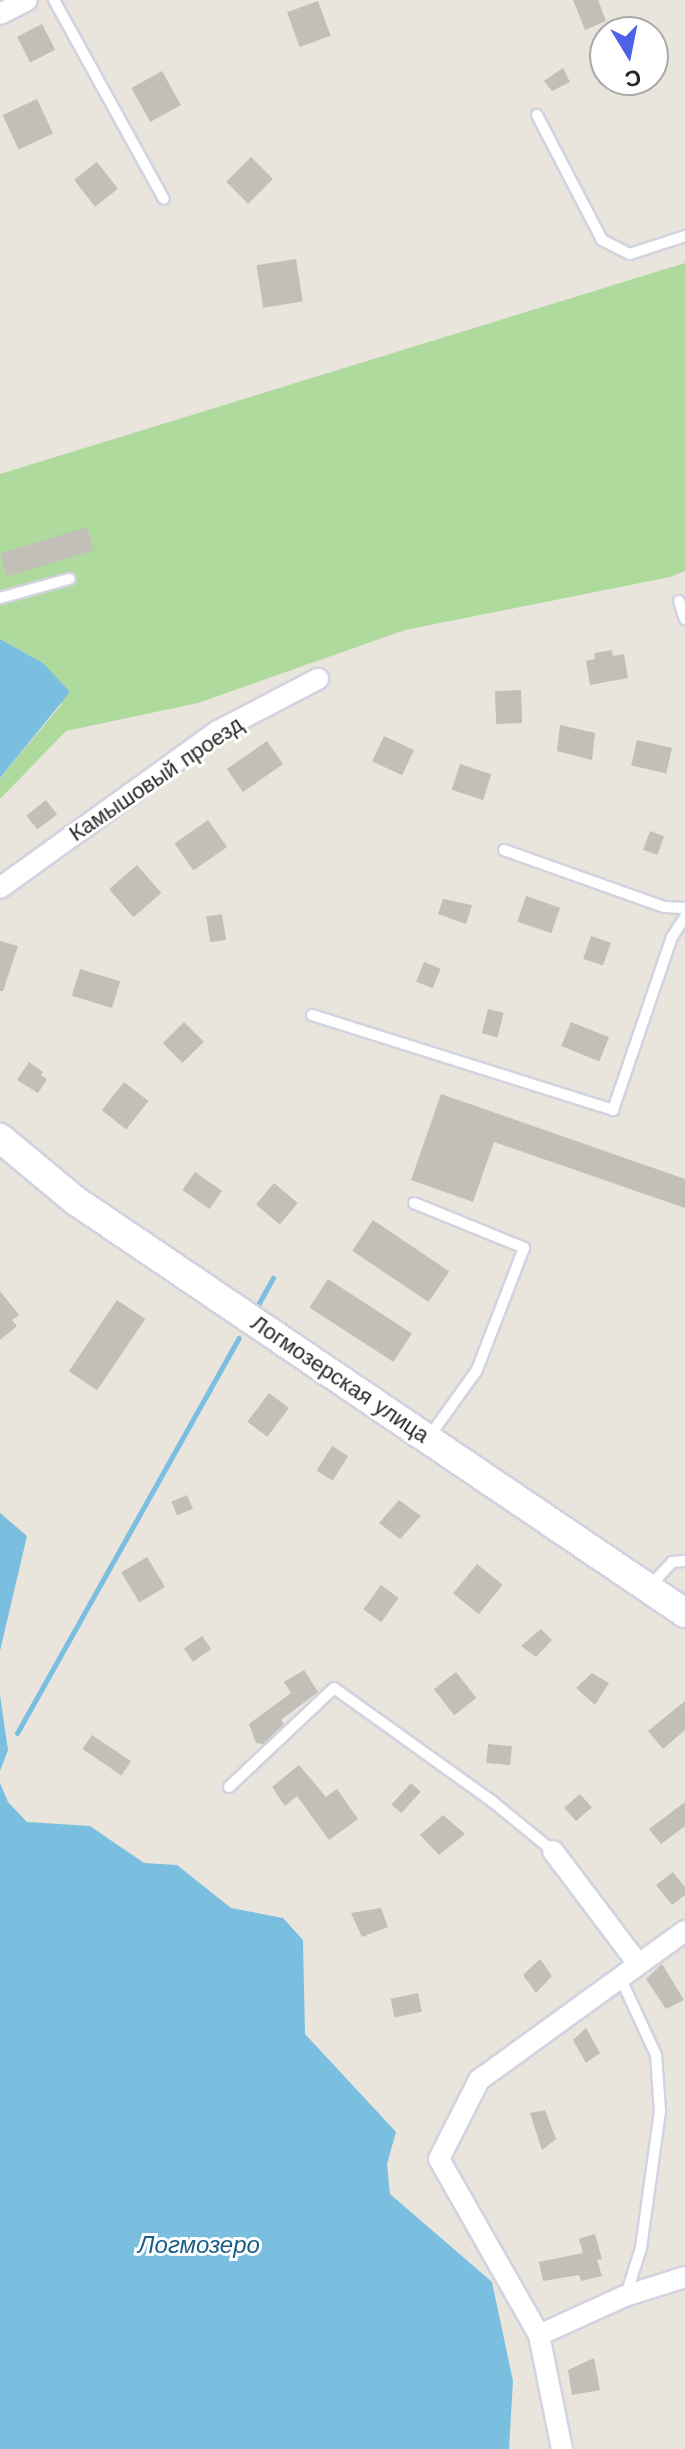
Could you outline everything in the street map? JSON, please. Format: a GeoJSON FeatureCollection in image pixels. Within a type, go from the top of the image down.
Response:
{"type":"FeatureCollection","features":[{"type":"Feature","properties":{"kind":"street"},"geometry":{"type":"LineString","coordinates":[[0,14],[27,0]]}},
{"type":"Feature","properties":{"kind":"street","name":"Камышовый проезд"},"geometry":{"type":"LineString","coordinates":[[0,888],[218,731],[318,679]]}},
{"type":"Feature","properties":{"kind":"street","name":"Логмозерская улица"},"geometry":{"type":"LineString","coordinates":[[0,1138],[76,1201],[685,1613]]}},
{"type":"Feature","properties":{"kind":"street"},"geometry":{"type":"LineString","coordinates":[[553,1851],[638,1964]]}},
{"type":"Feature","properties":{"kind":"street"},"geometry":{"type":"LineString","coordinates":[[562,2449],[539,2335],[439,2159],[479,2080],[685,1931]]}},
{"type":"Feature","properties":{"kind":"street"},"geometry":{"type":"LineString","coordinates":[[539,2335],[625,2296],[685,2277]]}},
{"type":"Feature","properties":{"kind":"lane"},"geometry":{"type":"LineString","coordinates":[[54,0],[164,199]]}},
{"type":"Feature","properties":{"kind":"lane"},"geometry":{"type":"LineString","coordinates":[[537,115],[602,240],[630,254],[685,236]]}},
{"type":"Feature","properties":{"kind":"lane"},"geometry":{"type":"LineString","coordinates":[[0,598],[69,579]]}},
{"type":"Feature","properties":{"kind":"lane"},"geometry":{"type":"LineString","coordinates":[[679,601],[685,619]]}},
{"type":"Feature","properties":{"kind":"lane"},"geometry":{"type":"LineString","coordinates":[[504,850],[664,907],[685,908]]}},
{"type":"Feature","properties":{"kind":"lane"},"geometry":{"type":"LineString","coordinates":[[312,1015],[613,1110],[672,937],[685,917]]}},
{"type":"Feature","properties":{"kind":"lane"},"geometry":{"type":"LineString","coordinates":[[414,1203],[524,1248],[477,1370],[427,1439]]}},
{"type":"Feature","properties":{"kind":"lane"},"geometry":{"type":"LineString","coordinates":[[648,1588],[672,1562],[685,1561]]}},
{"type":"Feature","properties":{"kind":"lane"},"geometry":{"type":"LineString","coordinates":[[229,1787],[334,1688],[493,1802],[553,1851]]}},
{"type":"Feature","properties":{"kind":"lane"},"geometry":{"type":"LineString","coordinates":[[620,1977],[656,2055],[660,2111],[641,2248],[625,2296]]}},
{"type":"Feature","properties":{"kind":"green space"},"geometry":{"type":"Polygon","coordinates":[[[685,263],[685,571],[670,577],[405,630],[198,703],[66,731],[0,799],[0,778],[62,704],[43,663],[0,639],[0,474],[685,263]]]}},
{"type":"Feature","properties":{"kind":"water"},"geometry":{"type":"Polygon","coordinates":[[[0,639],[43,663],[70,692],[0,778],[0,639]]]}},
{"type":"Feature","properties":{"kind":"water"},"geometry":{"type":"Polygon","coordinates":[[[0,1513],[27,1536],[0,1651],[0,1513]]]}},
{"type":"Feature","properties":{"kind":"water"},"geometry":{"type":"Polygon","coordinates":[[[0,1695],[8,1750],[0,1771],[0,1695]]]}},
{"type":"Feature","properties":{"kind":"water","name":"Логмозеро"},"geometry":{"type":"Polygon","coordinates":[[[0,1783],[8,1802],[27,1822],[90,1826],[144,1863],[177,1865],[231,1908],[283,1918],[303,1940],[305,2034],[396,2132],[387,2164],[390,2194],[492,2282],[513,2381],[509,2449],[0,2449],[0,1783]]]}},
{"type":"Feature","properties":{"kind":"building"},"geometry":{"type":"Polygon","coordinates":[[[573,0],[598,0],[604,16],[589,16],[589,28],[585,30],[573,0]]]}},
{"type":"Feature","properties":{"kind":"building"},"geometry":{"type":"Polygon","coordinates":[[[318,1],[331,36],[300,47],[287,12],[318,1]]]}},
{"type":"Feature","properties":{"kind":"building"},"geometry":{"type":"Polygon","coordinates":[[[42,24],[55,50],[30,63],[17,37],[42,24]]]}},
{"type":"Feature","properties":{"kind":"building"},"geometry":{"type":"Polygon","coordinates":[[[563,68],[570,82],[552,91],[544,81],[563,68]]]}},
{"type":"Feature","properties":{"kind":"building"},"geometry":{"type":"Polygon","coordinates":[[[162,71],[181,105],[150,122],[131,88],[162,71]]]}},
{"type":"Feature","properties":{"kind":"building"},"geometry":{"type":"Polygon","coordinates":[[[37,99],[53,133],[19,149],[3,115],[37,99]]]}},
{"type":"Feature","properties":{"kind":"building"},"geometry":{"type":"Polygon","coordinates":[[[251,157],[273,179],[248,204],[226,182],[251,157]]]}},
{"type":"Feature","properties":{"kind":"building"},"geometry":{"type":"Polygon","coordinates":[[[97,162],[118,189],[95,207],[74,180],[97,162]]]}},
{"type":"Feature","properties":{"kind":"building"},"geometry":{"type":"Polygon","coordinates":[[[296,259],[303,301],[263,308],[256,265],[296,259]]]}},
{"type":"Feature","properties":{"kind":"building"},"geometry":{"type":"Polygon","coordinates":[[[87,527],[94,550],[7,577],[0,554],[87,527]]]}},
{"type":"Feature","properties":{"kind":"building"},"geometry":{"type":"Polygon","coordinates":[[[612,650],[613,656],[624,654],[628,678],[590,685],[586,661],[595,659],[594,653],[612,650]]]}},
{"type":"Feature","properties":{"kind":"building"},"geometry":{"type":"Polygon","coordinates":[[[521,690],[522,723],[496,724],[495,691],[521,690]]]}},
{"type":"Feature","properties":{"kind":"building"},"geometry":{"type":"Polygon","coordinates":[[[560,725],[595,733],[592,760],[557,751],[560,725]]]}},
{"type":"Feature","properties":{"kind":"building"},"geometry":{"type":"Polygon","coordinates":[[[384,736],[414,750],[402,775],[372,761],[384,736]]]}},
{"type":"Feature","properties":{"kind":"building"},"geometry":{"type":"Polygon","coordinates":[[[637,740],[672,748],[666,773],[631,765],[637,740]]]}},
{"type":"Feature","properties":{"kind":"building"},"geometry":{"type":"Polygon","coordinates":[[[267,741],[283,764],[243,792],[227,769],[267,741]]]}},
{"type":"Feature","properties":{"kind":"building"},"geometry":{"type":"Polygon","coordinates":[[[460,764],[491,774],[483,800],[452,790],[460,764]]]}},
{"type":"Feature","properties":{"kind":"building"},"geometry":{"type":"Polygon","coordinates":[[[46,800],[57,814],[37,830],[26,815],[46,800]]]}},
{"type":"Feature","properties":{"kind":"building"},"geometry":{"type":"Polygon","coordinates":[[[208,820],[227,847],[193,871],[174,844],[208,820]]]}},
{"type":"Feature","properties":{"kind":"building"},"geometry":{"type":"Polygon","coordinates":[[[650,831],[664,836],[657,855],[643,850],[650,831]]]}},
{"type":"Feature","properties":{"kind":"building"},"geometry":{"type":"Polygon","coordinates":[[[137,865],[161,893],[133,917],[109,889],[137,865]]]}},
{"type":"Feature","properties":{"kind":"building"},"geometry":{"type":"Polygon","coordinates":[[[526,896],[560,908],[551,933],[517,922],[526,896]]]}},
{"type":"Feature","properties":{"kind":"building"},"geometry":{"type":"Polygon","coordinates":[[[443,899],[472,905],[466,924],[438,914],[443,899]]]}},
{"type":"Feature","properties":{"kind":"building"},"geometry":{"type":"Polygon","coordinates":[[[222,914],[226,940],[210,942],[206,917],[222,914]]]}},
{"type":"Feature","properties":{"kind":"building"},"geometry":{"type":"Polygon","coordinates":[[[591,936],[611,943],[603,966],[583,959],[591,936]]]}},
{"type":"Feature","properties":{"kind":"building"},"geometry":{"type":"Polygon","coordinates":[[[0,941],[18,946],[3,991],[0,991],[0,941]]]}},
{"type":"Feature","properties":{"kind":"building"},"geometry":{"type":"Polygon","coordinates":[[[424,962],[441,969],[433,988],[416,981],[424,962]]]}},
{"type":"Feature","properties":{"kind":"building"},"geometry":{"type":"Polygon","coordinates":[[[80,969],[120,981],[112,1008],[72,996],[80,969]]]}},
{"type":"Feature","properties":{"kind":"building"},"geometry":{"type":"Polygon","coordinates":[[[488,1009],[504,1013],[497,1037],[482,1033],[488,1009]]]}},
{"type":"Feature","properties":{"kind":"building"},"geometry":{"type":"Polygon","coordinates":[[[184,1022],[204,1042],[183,1063],[163,1043],[184,1022]]]}},
{"type":"Feature","properties":{"kind":"building"},"geometry":{"type":"Polygon","coordinates":[[[571,1022],[609,1037],[599,1061],[561,1046],[571,1022]]]}},
{"type":"Feature","properties":{"kind":"building"},"geometry":{"type":"Polygon","coordinates":[[[29,1062],[47,1079],[38,1093],[17,1080],[29,1062]]]}},
{"type":"Feature","properties":{"kind":"building"},"geometry":{"type":"Polygon","coordinates":[[[124,1082],[148,1101],[126,1129],[102,1110],[124,1082]]]}},
{"type":"Feature","properties":{"kind":"building"},"geometry":{"type":"Polygon","coordinates":[[[441,1094],[685,1179],[685,1208],[494,1142],[473,1202],[411,1180],[441,1094]]]}},
{"type":"Feature","properties":{"kind":"building"},"geometry":{"type":"Polygon","coordinates":[[[195,1172],[222,1191],[209,1209],[182,1190],[195,1172]]]}},
{"type":"Feature","properties":{"kind":"building"},"geometry":{"type":"Polygon","coordinates":[[[274,1183],[298,1203],[280,1224],[256,1204],[274,1183]]]}},
{"type":"Feature","properties":{"kind":"building"},"geometry":{"type":"Polygon","coordinates":[[[373,1220],[449,1271],[429,1302],[352,1251],[373,1220]]]}},
{"type":"Feature","properties":{"kind":"building"},"geometry":{"type":"Polygon","coordinates":[[[328,1279],[412,1333],[393,1362],[309,1308],[328,1279]]]}},
{"type":"Feature","properties":{"kind":"building"},"geometry":{"type":"Polygon","coordinates":[[[0,1291],[19,1315],[12,1320],[17,1326],[0,1340],[0,1291]]]}},
{"type":"Feature","properties":{"kind":"building"},"geometry":{"type":"Polygon","coordinates":[[[117,1300],[145,1319],[97,1390],[69,1371],[117,1300]]]}},
{"type":"Feature","properties":{"kind":"building"},"geometry":{"type":"Polygon","coordinates":[[[269,1393],[289,1408],[267,1437],[247,1422],[269,1393]]]}},
{"type":"Feature","properties":{"kind":"building"},"geometry":{"type":"Polygon","coordinates":[[[332,1446],[348,1456],[333,1481],[317,1471],[332,1446]]]}},
{"type":"Feature","properties":{"kind":"building"},"geometry":{"type":"Polygon","coordinates":[[[187,1495],[193,1509],[177,1515],[171,1502],[187,1495]]]}},
{"type":"Feature","properties":{"kind":"building"},"geometry":{"type":"Polygon","coordinates":[[[399,1500],[421,1516],[400,1539],[379,1523],[399,1500]]]}},
{"type":"Feature","properties":{"kind":"building"},"geometry":{"type":"Polygon","coordinates":[[[147,1557],[165,1587],[139,1602],[121,1572],[147,1557]]]}},
{"type":"Feature","properties":{"kind":"building"},"geometry":{"type":"Polygon","coordinates":[[[477,1564],[503,1585],[479,1614],[453,1594],[477,1564]]]}},
{"type":"Feature","properties":{"kind":"building"},"geometry":{"type":"Polygon","coordinates":[[[381,1585],[399,1598],[381,1622],[363,1609],[381,1585]]]}},
{"type":"Feature","properties":{"kind":"building"},"geometry":{"type":"Polygon","coordinates":[[[541,1629],[552,1640],[536,1657],[521,1646],[541,1629]]]}},
{"type":"Feature","properties":{"kind":"building"},"geometry":{"type":"Polygon","coordinates":[[[202,1636],[211,1649],[193,1662],[184,1649],[202,1636]]]}},
{"type":"Feature","properties":{"kind":"building"},"geometry":{"type":"Polygon","coordinates":[[[304,1670],[318,1692],[281,1720],[284,1724],[263,1744],[256,1743],[249,1724],[291,1693],[284,1682],[304,1670]]]}},
{"type":"Feature","properties":{"kind":"building"},"geometry":{"type":"Polygon","coordinates":[[[456,1672],[476,1698],[454,1715],[434,1689],[456,1672]]]}},
{"type":"Feature","properties":{"kind":"building"},"geometry":{"type":"Polygon","coordinates":[[[592,1673],[609,1683],[595,1705],[576,1688],[592,1673]]]}},
{"type":"Feature","properties":{"kind":"building"},"geometry":{"type":"Polygon","coordinates":[[[685,1701],[685,1730],[663,1749],[648,1731],[685,1701]]]}},
{"type":"Feature","properties":{"kind":"building"},"geometry":{"type":"Polygon","coordinates":[[[92,1735],[131,1761],[121,1775],[82,1749],[92,1735]]]}},
{"type":"Feature","properties":{"kind":"building"},"geometry":{"type":"Polygon","coordinates":[[[488,1744],[512,1746],[510,1765],[486,1763],[488,1744]]]}},
{"type":"Feature","properties":{"kind":"building"},"geometry":{"type":"Polygon","coordinates":[[[299,1765],[326,1797],[337,1789],[358,1819],[329,1840],[297,1796],[285,1806],[272,1787],[299,1765]]]}},
{"type":"Feature","properties":{"kind":"building"},"geometry":{"type":"Polygon","coordinates":[[[411,1783],[421,1792],[401,1813],[392,1805],[411,1783]]]}},
{"type":"Feature","properties":{"kind":"building"},"geometry":{"type":"Polygon","coordinates":[[[580,1794],[592,1808],[576,1821],[564,1808],[580,1794]]]}},
{"type":"Feature","properties":{"kind":"building"},"geometry":{"type":"Polygon","coordinates":[[[685,1802],[685,1826],[661,1844],[649,1829],[685,1802]]]}},
{"type":"Feature","properties":{"kind":"building"},"geometry":{"type":"Polygon","coordinates":[[[443,1815],[465,1834],[439,1855],[420,1835],[443,1815]]]}},
{"type":"Feature","properties":{"kind":"building"},"geometry":{"type":"Polygon","coordinates":[[[673,1872],[685,1887],[685,1895],[672,1905],[656,1885],[673,1872]]]}},
{"type":"Feature","properties":{"kind":"building"},"geometry":{"type":"Polygon","coordinates":[[[381,1908],[388,1927],[362,1937],[351,1913],[381,1908]]]}},
{"type":"Feature","properties":{"kind":"building"},"geometry":{"type":"Polygon","coordinates":[[[540,1959],[552,1976],[536,1993],[523,1975],[540,1959]]]}},
{"type":"Feature","properties":{"kind":"building"},"geometry":{"type":"Polygon","coordinates":[[[662,1964],[684,2000],[666,2009],[646,1979],[662,1964]]]}},
{"type":"Feature","properties":{"kind":"building"},"geometry":{"type":"Polygon","coordinates":[[[418,1993],[422,2012],[395,2017],[391,1999],[418,1993]]]}},
{"type":"Feature","properties":{"kind":"building"},"geometry":{"type":"Polygon","coordinates":[[[586,2028],[600,2053],[586,2063],[573,2040],[586,2028]]]}},
{"type":"Feature","properties":{"kind":"building"},"geometry":{"type":"Polygon","coordinates":[[[545,2110],[556,2139],[542,2150],[530,2113],[545,2110]]]}},
{"type":"Feature","properties":{"kind":"building"},"geometry":{"type":"Polygon","coordinates":[[[595,2234],[602,2259],[597,2260],[602,2276],[581,2281],[579,2275],[543,2281],[539,2262],[583,2253],[579,2239],[595,2234]]]}},
{"type":"Feature","properties":{"kind":"building"},"geometry":{"type":"Polygon","coordinates":[[[594,2358],[600,2390],[572,2395],[568,2370],[594,2358]]]}},
{"type":"Feature","properties":{"kind":"waterway"},"geometry":{"type":"LineString","coordinates":[[254,1312],[273,1278]]}},
{"type":"Feature","properties":{"kind":"waterway"},"geometry":{"type":"LineString","coordinates":[[17,1733],[239,1338]]}}]}
